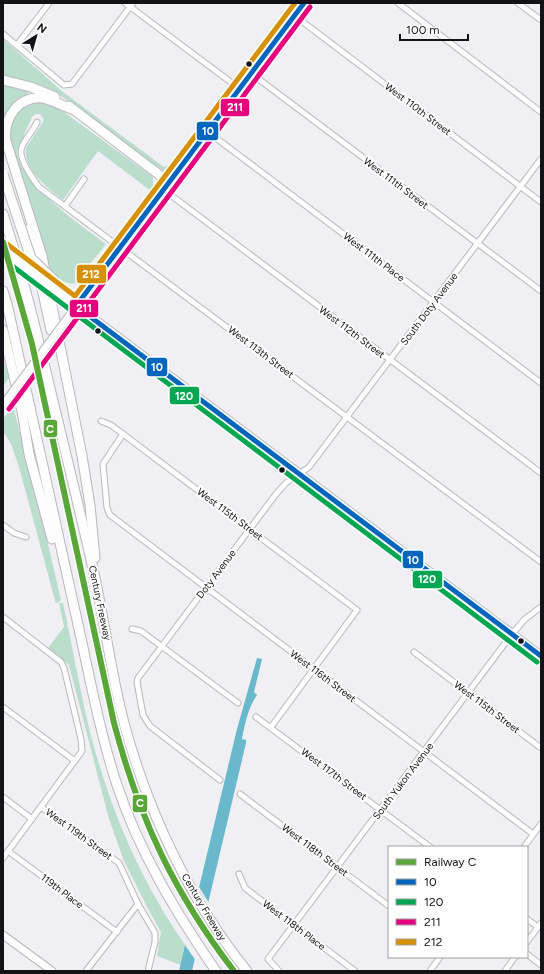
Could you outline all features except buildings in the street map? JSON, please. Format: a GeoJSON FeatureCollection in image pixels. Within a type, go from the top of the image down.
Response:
{"type":"FeatureCollection","features":[{"type":"Feature","properties":{"kind":"highway"},"geometry":{"type":"LineString","coordinates":[[3,80],[48,94],[72,108],[167,186]]}},
{"type":"Feature","properties":{"kind":"highway"},"geometry":{"type":"LineString","coordinates":[[72,108],[43,98],[27,101],[14,110],[6,125],[5,133],[6,141],[42,256],[68,393],[82,456],[90,505],[95,555],[94,575]]}},
{"type":"Feature","properties":{"kind":"highway"},"geometry":{"type":"LineString","coordinates":[[3,151],[30,234],[45,308],[68,393]]}},
{"type":"Feature","properties":{"kind":"highway"},"geometry":{"type":"LineString","coordinates":[[3,174],[31,258],[53,279],[62,295]]}},
{"type":"Feature","properties":{"kind":"highway","name":"Century Freeway"},"geometry":{"type":"LineString","coordinates":[[3,214],[27,293],[94,575],[124,722],[138,768],[154,812],[194,896],[246,970]]}},
{"type":"Feature","properties":{"kind":"highway"},"geometry":{"type":"LineString","coordinates":[[3,291],[10,316],[63,566],[101,729],[116,783],[136,832],[159,880],[182,920],[216,971]]}},
{"type":"Feature","properties":{"kind":"highway"},"geometry":{"type":"LineString","coordinates":[[3,330],[22,411],[29,454],[51,537],[63,566]]}},
{"type":"Feature","properties":{"kind":"highway"},"geometry":{"type":"LineString","coordinates":[[3,336],[7,348]]}},
{"type":"Feature","properties":{"kind":"main road"},"geometry":{"type":"LineString","coordinates":[[4,403],[304,3]]}},
{"type":"Feature","properties":{"kind":"main road"},"geometry":{"type":"LineString","coordinates":[[3,250],[541,656]]}},
{"type":"Feature","properties":{"kind":"main road"},"geometry":{"type":"LineString","coordinates":[[3,935],[52,971]]}},
{"type":"Feature","properties":{"kind":"street"},"geometry":{"type":"LineString","coordinates":[[17,45],[49,3]]}},
{"type":"Feature","properties":{"kind":"street"},"geometry":{"type":"LineString","coordinates":[[125,3],[132,5],[240,89]]}},
{"type":"Feature","properties":{"kind":"street"},"geometry":{"type":"LineString","coordinates":[[398,3],[541,112]]}},
{"type":"Feature","properties":{"kind":"street"},"geometry":{"type":"LineString","coordinates":[[518,3],[541,20]]}},
{"type":"Feature","properties":{"kind":"street"},"geometry":{"type":"LineString","coordinates":[[3,34],[64,85],[68,86],[72,84],[132,5]]}},
{"type":"Feature","properties":{"kind":"street","name":"West 110th Street"},"geometry":{"type":"LineString","coordinates":[[295,16],[541,202]]}},
{"type":"Feature","properties":{"kind":"street","name":"West 111th Street"},"geometry":{"type":"LineString","coordinates":[[252,74],[541,291]]}},
{"type":"Feature","properties":{"kind":"street","name":"West 113th Street"},"geometry":{"type":"LineString","coordinates":[[37,122],[34,131],[21,147],[21,155],[33,179],[39,187],[541,562]]}},
{"type":"Feature","properties":{"kind":"street","name":"West 111th Place"},"geometry":{"type":"LineString","coordinates":[[208,132],[541,383]]}},
{"type":"Feature","properties":{"kind":"street","name":"South Doty Avenue"},"geometry":{"type":"LineString","coordinates":[[299,474],[309,467],[541,159]]}},
{"type":"Feature","properties":{"kind":"street"},"geometry":{"type":"LineString","coordinates":[[65,206],[84,179]]}},
{"type":"Feature","properties":{"kind":"street","name":"West 112th Street"},"geometry":{"type":"LineString","coordinates":[[167,186],[390,360],[541,473]]}},
{"type":"Feature","properties":{"kind":"street","name":"West 115th Street"},"geometry":{"type":"LineString","coordinates":[[101,421],[111,425],[124,434],[358,610],[314,669]]}},
{"type":"Feature","properties":{"kind":"street","name":"West 116th Street"},"geometry":{"type":"LineString","coordinates":[[124,434],[103,464],[107,508],[113,518],[533,834]]}},
{"type":"Feature","properties":{"kind":"street","name":"Doty Avenue"},"geometry":{"type":"LineString","coordinates":[[220,780],[146,722],[143,715],[137,682],[138,678],[276,494],[286,483],[299,474]]}},
{"type":"Feature","properties":{"kind":"street"},"geometry":{"type":"LineString","coordinates":[[3,526],[14,533],[26,537]]}},
{"type":"Feature","properties":{"kind":"street","name":"South Yukon Avenue"},"geometry":{"type":"LineString","coordinates":[[279,971],[268,959],[512,634],[525,619],[541,607]]}},
{"type":"Feature","properties":{"kind":"street"},"geometry":{"type":"LineString","coordinates":[[3,616],[57,657],[64,668],[81,740],[82,751],[3,858]]}},
{"type":"Feature","properties":{"kind":"street"},"geometry":{"type":"LineString","coordinates":[[132,629],[141,631],[238,703]]}},
{"type":"Feature","properties":{"kind":"street","name":"West 115th Street"},"geometry":{"type":"LineString","coordinates":[[414,652],[541,748]]}},
{"type":"Feature","properties":{"kind":"street"},"geometry":{"type":"LineString","coordinates":[[271,727],[314,669]]}},
{"type":"Feature","properties":{"kind":"street"},"geometry":{"type":"LineString","coordinates":[[3,707],[75,761]]}},
{"type":"Feature","properties":{"kind":"street","name":"West 117th Street"},"geometry":{"type":"LineString","coordinates":[[256,717],[429,846]]}},
{"type":"Feature","properties":{"kind":"street","name":"West 118th Street"},"geometry":{"type":"LineString","coordinates":[[240,794],[388,905]]}},
{"type":"Feature","properties":{"kind":"street","name":"West 119th Street"},"geometry":{"type":"LineString","coordinates":[[3,797],[32,819]]}},
{"type":"Feature","properties":{"kind":"street","name":"West 119th Street"},"geometry":{"type":"LineString","coordinates":[[41,807],[118,864],[155,936],[148,971]]}},
{"type":"Feature","properties":{"kind":"street"},"geometry":{"type":"LineString","coordinates":[[525,846],[541,824]]}},
{"type":"Feature","properties":{"kind":"street","name":"119th Place"},"geometry":{"type":"LineString","coordinates":[[8,851],[117,932]]}},
{"type":"Feature","properties":{"kind":"street","name":"West 118th Place"},"geometry":{"type":"LineString","coordinates":[[239,874],[245,888],[355,971]]}},
{"type":"Feature","properties":{"kind":"street"},"geometry":{"type":"LineString","coordinates":[[86,971],[138,904]]}},
{"type":"Feature","properties":{"kind":"street"},"geometry":{"type":"LineString","coordinates":[[528,920],[539,925],[528,941]]}},
{"type":"Feature","properties":{"kind":"street"},"geometry":{"type":"LineString","coordinates":[[528,955],[541,965]]}},
{"type":"Feature","properties":{"kind":"street"},"geometry":{"type":"LineString","coordinates":[[430,971],[439,958]]}},
{"type":"Feature","properties":{"kind":"street"},"geometry":{"type":"LineString","coordinates":[[505,971],[514,958]]}},
{"type":"Feature","properties":{"kind":"green space"},"geometry":{"type":"Polygon","coordinates":[[[3,39],[63,92],[164,167],[169,165],[164,172],[61,96],[36,84],[3,76],[3,39]]]}},
{"type":"Feature","properties":{"kind":"green space"},"geometry":{"type":"Polygon","coordinates":[[[3,84],[28,90],[29,97],[3,127],[3,84]]]}},
{"type":"Feature","properties":{"kind":"green space"},"geometry":{"type":"Polygon","coordinates":[[[35,103],[44,103],[61,110],[153,177],[151,191],[98,151],[63,200],[38,178],[28,163],[26,148],[44,120],[40,114],[36,114],[32,117],[17,151],[20,163],[28,176],[39,189],[67,215],[106,244],[75,283],[71,284],[57,277],[48,269],[43,242],[10,140],[10,126],[14,116],[22,109],[35,103]]]}},
{"type":"Feature","properties":{"kind":"green space"},"geometry":{"type":"Polygon","coordinates":[[[3,358],[9,378],[3,386],[3,358]]]}},
{"type":"Feature","properties":{"kind":"green space"},"geometry":{"type":"Polygon","coordinates":[[[13,406],[61,600],[56,604],[19,467],[11,444],[3,431],[3,419],[13,406]]]}},
{"type":"Feature","properties":{"kind":"green space"},"geometry":{"type":"Polygon","coordinates":[[[59,603],[63,603],[86,717],[104,780],[122,830],[133,854],[157,901],[186,946],[181,965],[157,956],[161,932],[124,861],[109,819],[69,665],[48,648],[64,627],[59,603]]]}},
{"type":"Feature","properties":{"kind":"water"},"geometry":{"type":"Polygon","coordinates":[[[257,658],[262,659],[254,692],[257,695],[251,705],[246,721],[242,739],[246,740],[246,743],[192,971],[179,971],[237,729],[257,658]]]}},
{"type":"Feature","properties":{"kind":"pier"},"geometry":{"type":"Polygon","coordinates":[[[199,887],[209,903],[196,961],[185,945],[199,887]]]}},
{"type":"Feature","properties":{"kind":"rail line","name":"C"},"geometry":{"type":"LineString","coordinates":[[3,242],[32,344],[114,723],[124,758],[147,823],[176,883],[193,913],[234,971]]}},
{"type":"Feature","properties":{"kind":"transit line","name":"212"},"geometry":{"type":"LineString","coordinates":[[7,244],[75,296],[295,3]]}},
{"type":"Feature","properties":{"kind":"transit line","name":"10"},"geometry":{"type":"LineString","coordinates":[[304,3],[76,306],[541,656]]}},
{"type":"Feature","properties":{"kind":"transit line","name":"211"},"geometry":{"type":"LineString","coordinates":[[9,409],[310,7]]}},
{"type":"Feature","properties":{"kind":"transit line","name":"120"},"geometry":{"type":"LineString","coordinates":[[3,259],[537,662]]}}]}
